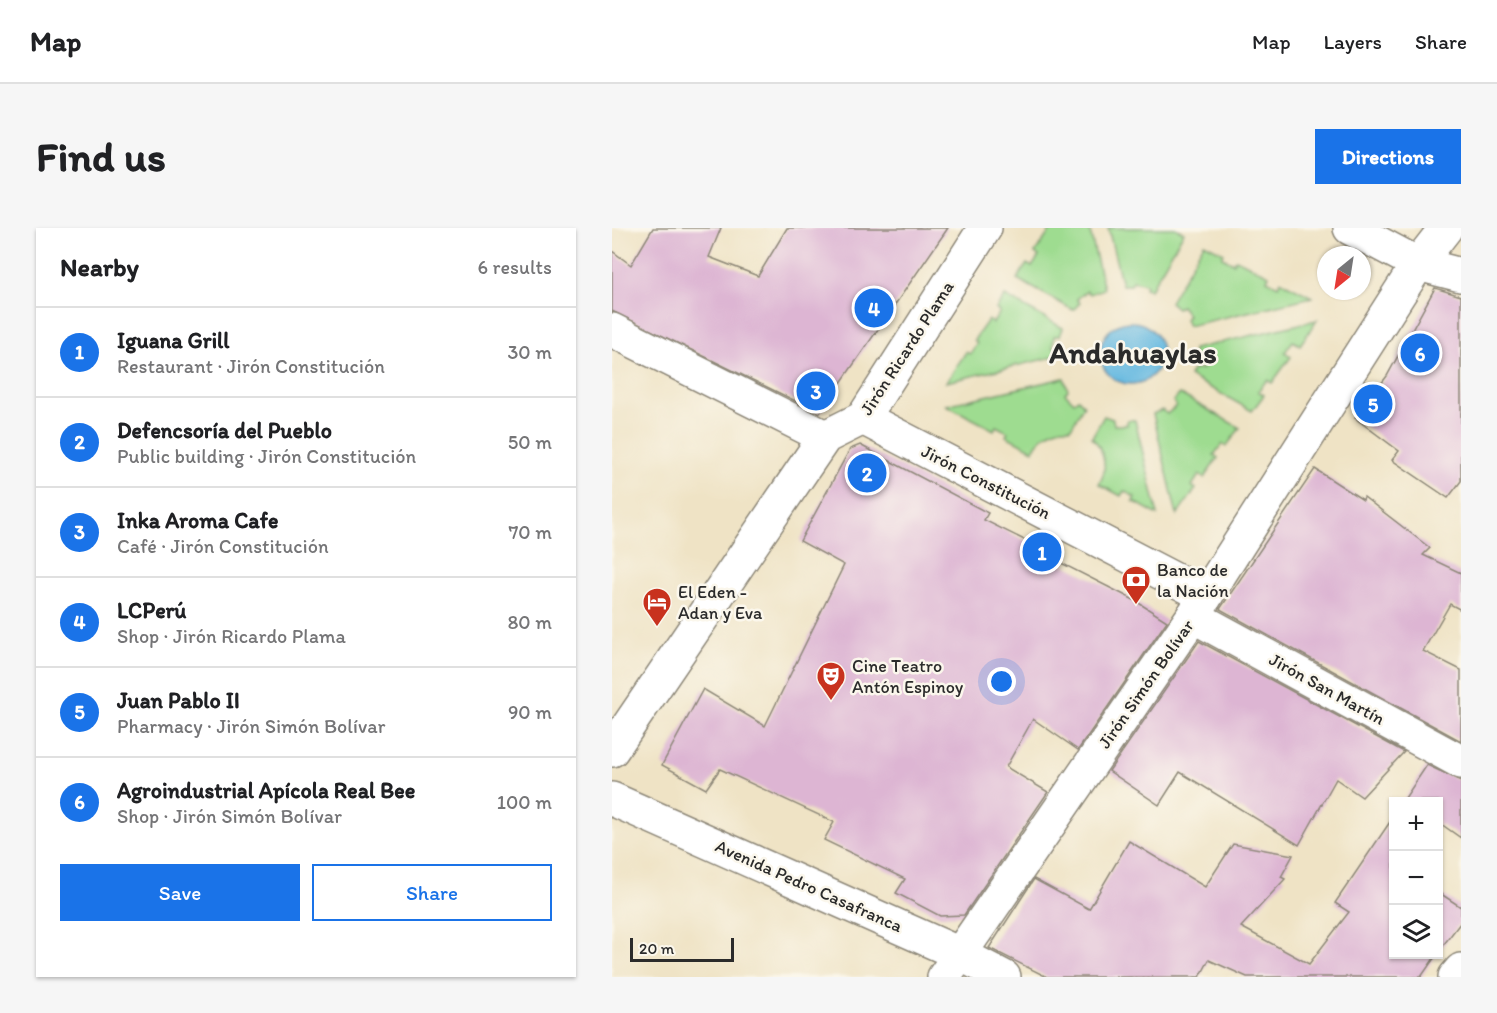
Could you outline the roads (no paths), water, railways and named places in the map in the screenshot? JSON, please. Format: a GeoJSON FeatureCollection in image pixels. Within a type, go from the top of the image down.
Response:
{"type":"FeatureCollection","features":[{"type":"Feature","properties":{"kind":"street","name":"Jirón Ricardo Plama"},"geometry":{"type":"LineString","coordinates":[[612,750],[825,437],[863,418],[985,228]]}},
{"type":"Feature","properties":{"kind":"street"},"geometry":{"type":"LineString","coordinates":[[1350,228],[1418,264],[1461,275]]}},
{"type":"Feature","properties":{"kind":"street","name":"Jirón Simón Bolívar"},"geometry":{"type":"LineString","coordinates":[[952,965],[1199,606],[1418,264],[1446,228]]}},
{"type":"Feature","properties":{"kind":"street"},"geometry":{"type":"LineString","coordinates":[[612,330],[825,437]]}},
{"type":"Feature","properties":{"kind":"street","name":"Jirón Constitución"},"geometry":{"type":"LineString","coordinates":[[863,418],[1199,606]]}},
{"type":"Feature","properties":{"kind":"street","name":"Jirón San Martín"},"geometry":{"type":"LineString","coordinates":[[1199,606],[1461,762]]}},
{"type":"Feature","properties":{"kind":"street","name":"Avenida Pedro Casafranca"},"geometry":{"type":"LineString","coordinates":[[612,799],[952,965],[1004,977]]}},
{"type":"Feature","properties":{"kind":"street"},"geometry":{"type":"LineString","coordinates":[[1455,977],[1461,970]]}},
{"type":"Feature","properties":{"kind":"water"},"geometry":{"type":"Polygon","coordinates":[[[1131,322],[1143,324],[1153,331],[1160,341],[1162,353],[1160,365],[1153,375],[1143,382],[1131,384],[1119,382],[1109,375],[1102,365],[1100,353],[1102,341],[1109,331],[1119,324],[1131,322]]]}},
{"type":"Feature","properties":{"kind":"place","name":"LCPerú"},"geometry":{"type":"Point","coordinates":[874,308]}},
{"type":"Feature","properties":{"kind":"place","name":"Agroindustrial Apícola Real Bee"},"geometry":{"type":"Point","coordinates":[1420,353]}},
{"type":"Feature","properties":{"kind":"place","name":"Inka Aroma Cafe"},"geometry":{"type":"Point","coordinates":[816,391]}},
{"type":"Feature","properties":{"kind":"place","name":"Juan Pablo II"},"geometry":{"type":"Point","coordinates":[1373,404]}},
{"type":"Feature","properties":{"kind":"place","name":"Defencsoría del Pueblo"},"geometry":{"type":"Point","coordinates":[867,473]}},
{"type":"Feature","properties":{"kind":"place","name":"Iguana Grill"},"geometry":{"type":"Point","coordinates":[1042,552]}},
{"type":"Feature","properties":{"kind":"place","name":"Banco de la Nación"},"geometry":{"type":"Point","coordinates":[1136,606]}},
{"type":"Feature","properties":{"kind":"place","name":"El Eden - Adan y Eva"},"geometry":{"type":"Point","coordinates":[657,628]}},
{"type":"Feature","properties":{"kind":"place","name":"Cine Teatro Antón Espinoy"},"geometry":{"type":"Point","coordinates":[831,702]}},
{"type":"Feature","properties":{"kind":"district","name":"Andahuaylas"},"geometry":{"type":"Point","coordinates":[1133,352]}}]}
